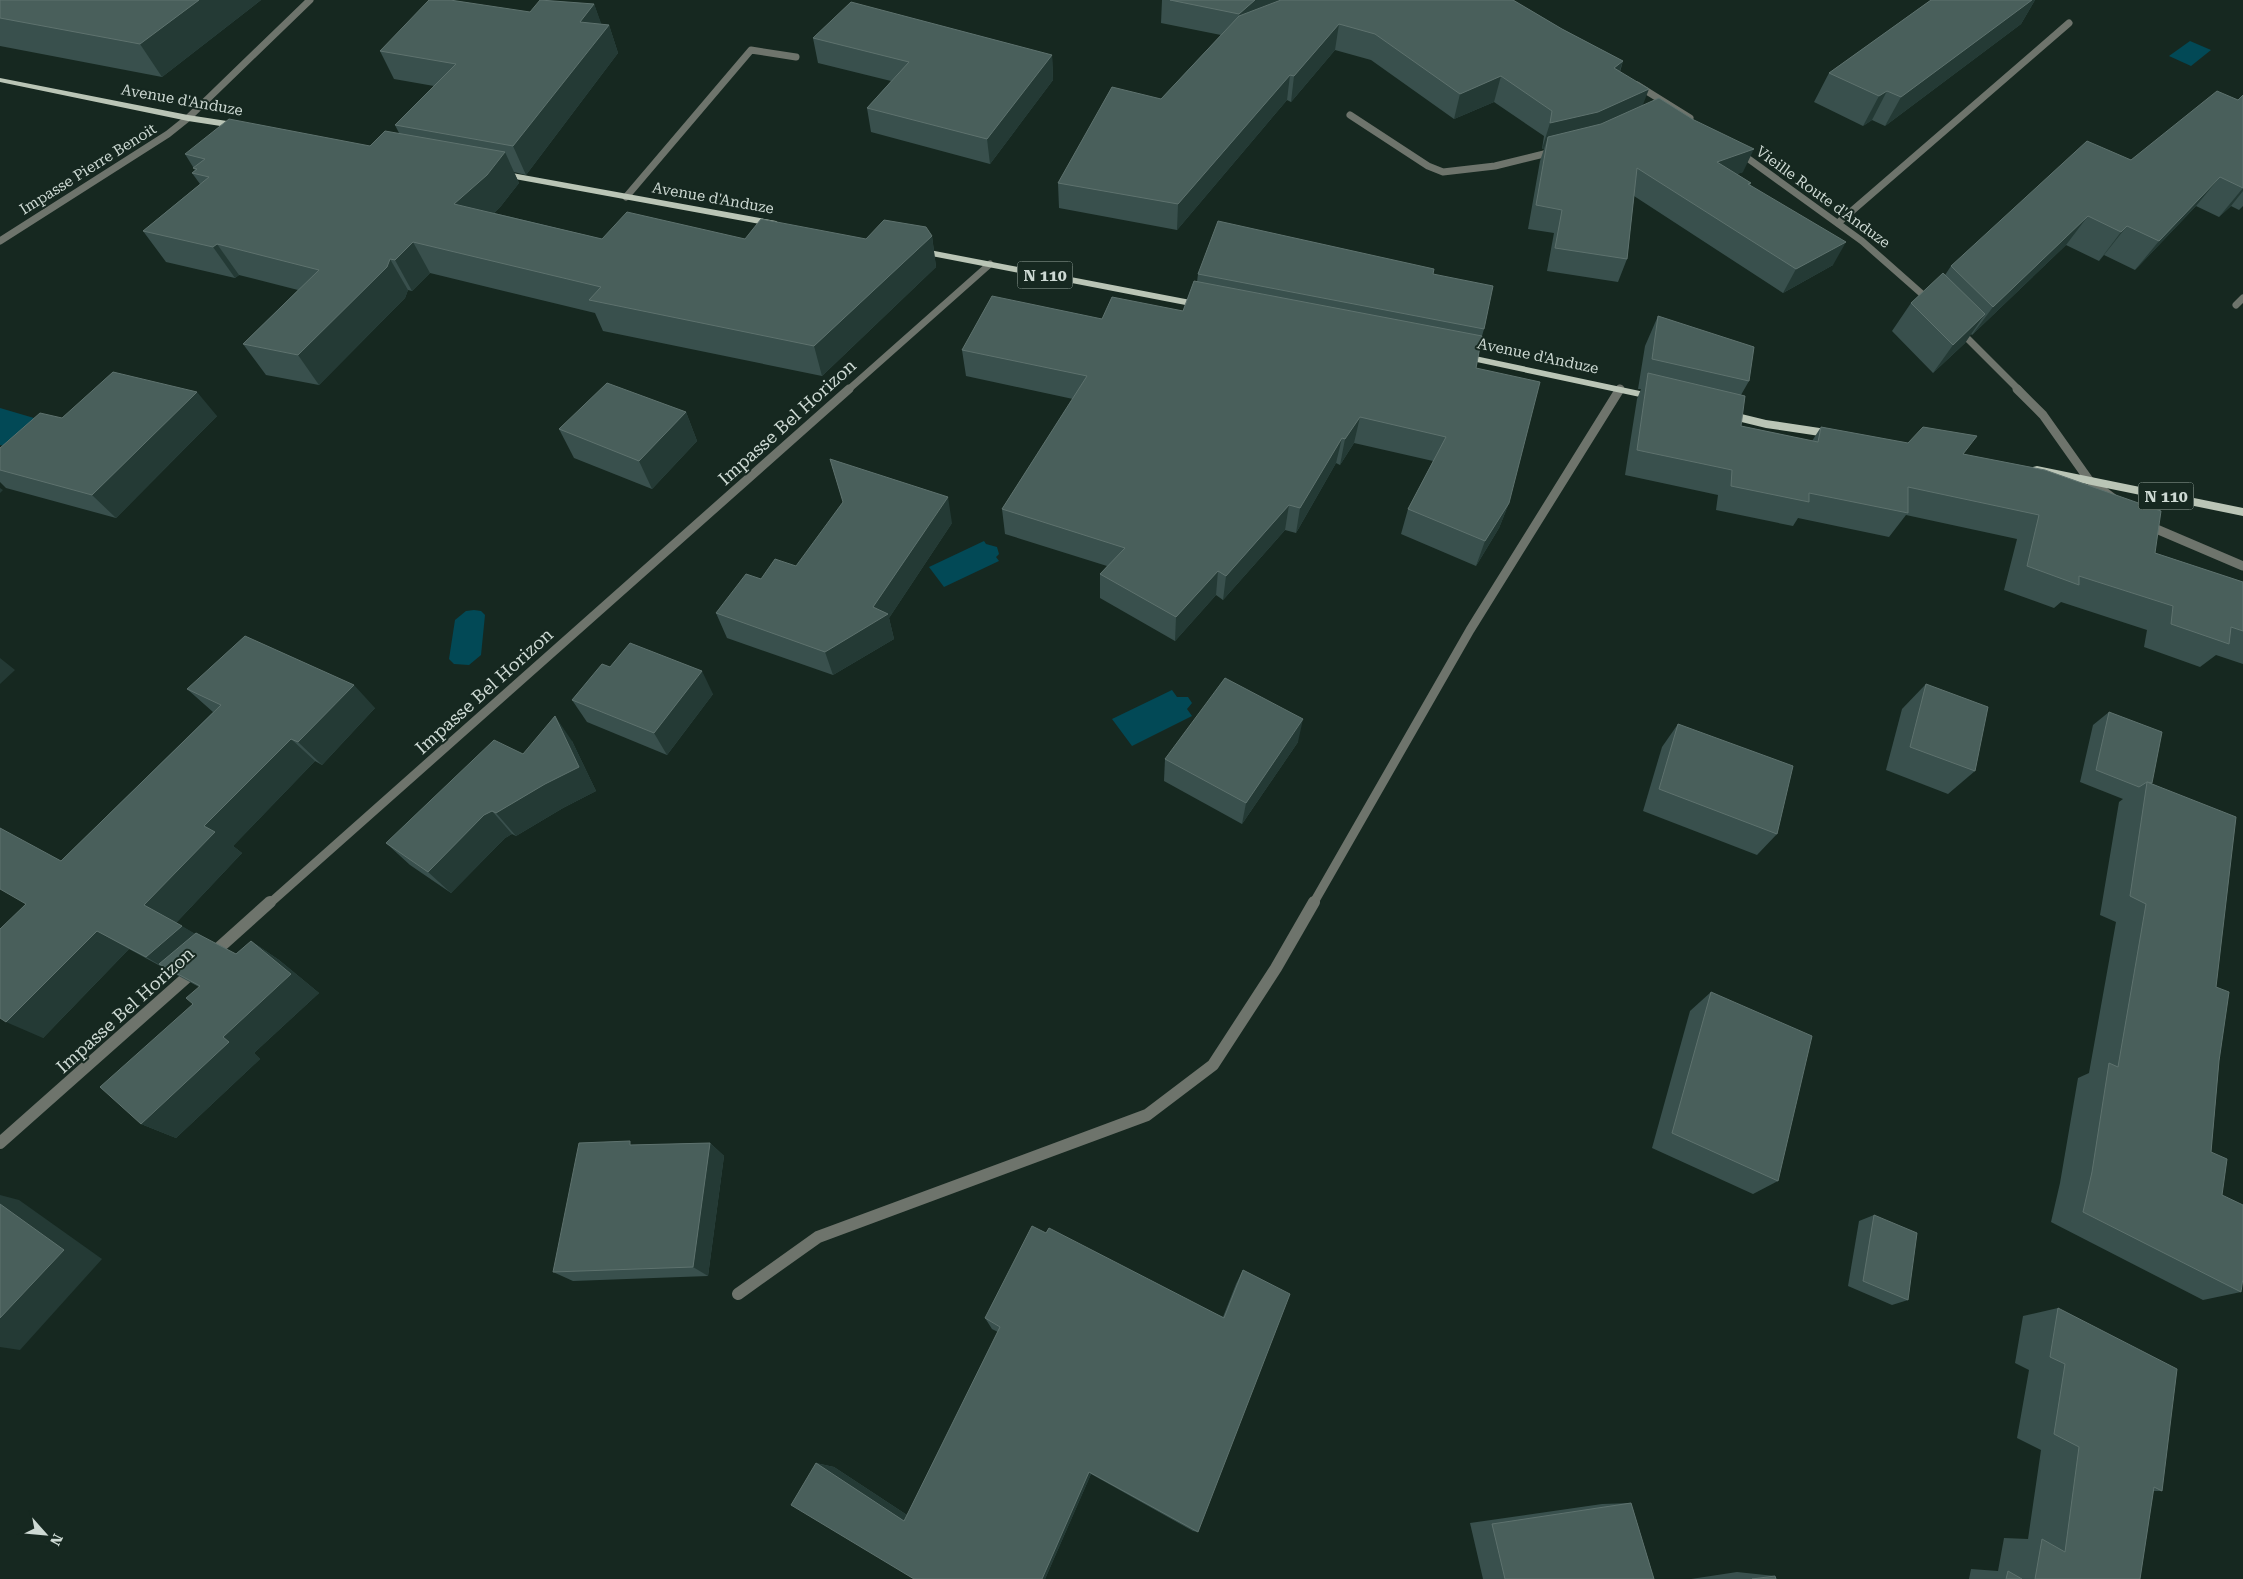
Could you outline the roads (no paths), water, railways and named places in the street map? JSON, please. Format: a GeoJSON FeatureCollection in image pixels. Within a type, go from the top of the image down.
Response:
{"type":"FeatureCollection","features":[{"type":"Feature","properties":{"kind":"main road","name":"Avenue d'Anduze"},"geometry":{"type":"LineString","coordinates":[[1,81],[188,118],[250,128]]}},
{"type":"Feature","properties":{"kind":"main road","name":"Avenue d'Anduze"},"geometry":{"type":"LineString","coordinates":[[491,172],[791,227]]}},
{"type":"Feature","properties":{"kind":"main road","name":"N 110"},"geometry":{"type":"LineString","coordinates":[[907,248],[1215,308]]}},
{"type":"Feature","properties":{"kind":"main road","name":"Avenue d'Anduze"},"geometry":{"type":"LineString","coordinates":[[1450,353],[1666,400]]}},
{"type":"Feature","properties":{"kind":"main road"},"geometry":{"type":"LineString","coordinates":[[1712,411],[1766,424],[1844,436]]}},
{"type":"Feature","properties":{"kind":"main road","name":"N 110"},"geometry":{"type":"LineString","coordinates":[[2030,469],[2243,512]]}},
{"type":"Feature","properties":{"kind":"street","name":"Impasse Pierre Benoit"},"geometry":{"type":"LineString","coordinates":[[0,241],[168,134],[188,118],[310,0]]}},
{"type":"Feature","properties":{"kind":"street"},"geometry":{"type":"LineString","coordinates":[[1838,222],[2069,23]]}},
{"type":"Feature","properties":{"kind":"street"},"geometry":{"type":"LineString","coordinates":[[626,197],[750,50],[796,57]]}},
{"type":"Feature","properties":{"kind":"street"},"geometry":{"type":"LineString","coordinates":[[1631,82],[1696,122]]}},
{"type":"Feature","properties":{"kind":"street"},"geometry":{"type":"LineString","coordinates":[[1663,110],[1672,106]]}},
{"type":"Feature","properties":{"kind":"street"},"geometry":{"type":"LineString","coordinates":[[1350,115],[1428,166],[1443,172],[1495,166],[1562,150]]}},
{"type":"Feature","properties":{"kind":"street","name":"Vieille Route d'Anduze"},"geometry":{"type":"LineString","coordinates":[[1735,150],[1838,222],[1909,279],[1936,306]]}},
{"type":"Feature","properties":{"kind":"street","name":"Impasse Bel Horizon"},"geometry":{"type":"LineString","coordinates":[[0,1143],[990,264]]}},
{"type":"Feature","properties":{"kind":"street"},"geometry":{"type":"LineString","coordinates":[[2236,305],[2243,298]]}},
{"type":"Feature","properties":{"kind":"street"},"geometry":{"type":"LineString","coordinates":[[1949,320],[2043,415],[2089,480],[2118,501]]}},
{"type":"Feature","properties":{"kind":"street"},"geometry":{"type":"LineString","coordinates":[[738,1294],[818,1237],[1147,1115],[1213,1066],[1276,968],[1470,630],[1620,389]]}},
{"type":"Feature","properties":{"kind":"street"},"geometry":{"type":"LineString","coordinates":[[2139,517],[2154,528],[2243,566]]}},
{"type":"Feature","properties":{"kind":"water"},"geometry":{"type":"Polygon","coordinates":[[[2190,41],[2211,50],[2191,66],[2169,56],[2190,41]]]}},
{"type":"Feature","properties":{"kind":"water"},"geometry":{"type":"Polygon","coordinates":[[[0,408],[51,423],[19,450],[0,445],[0,408]]]}},
{"type":"Feature","properties":{"kind":"water"},"geometry":{"type":"Polygon","coordinates":[[[984,541],[986,544],[997,547],[999,554],[996,557],[999,561],[944,587],[929,567],[984,541]]]}},
{"type":"Feature","properties":{"kind":"water"},"geometry":{"type":"Polygon","coordinates":[[[466,611],[481,611],[485,615],[481,655],[469,665],[454,664],[449,659],[455,620],[466,611]]]}},
{"type":"Feature","properties":{"kind":"water"},"geometry":{"type":"Polygon","coordinates":[[[1172,690],[1177,697],[1188,697],[1192,703],[1187,709],[1192,716],[1132,746],[1112,719],[1172,690]]]}}]}
